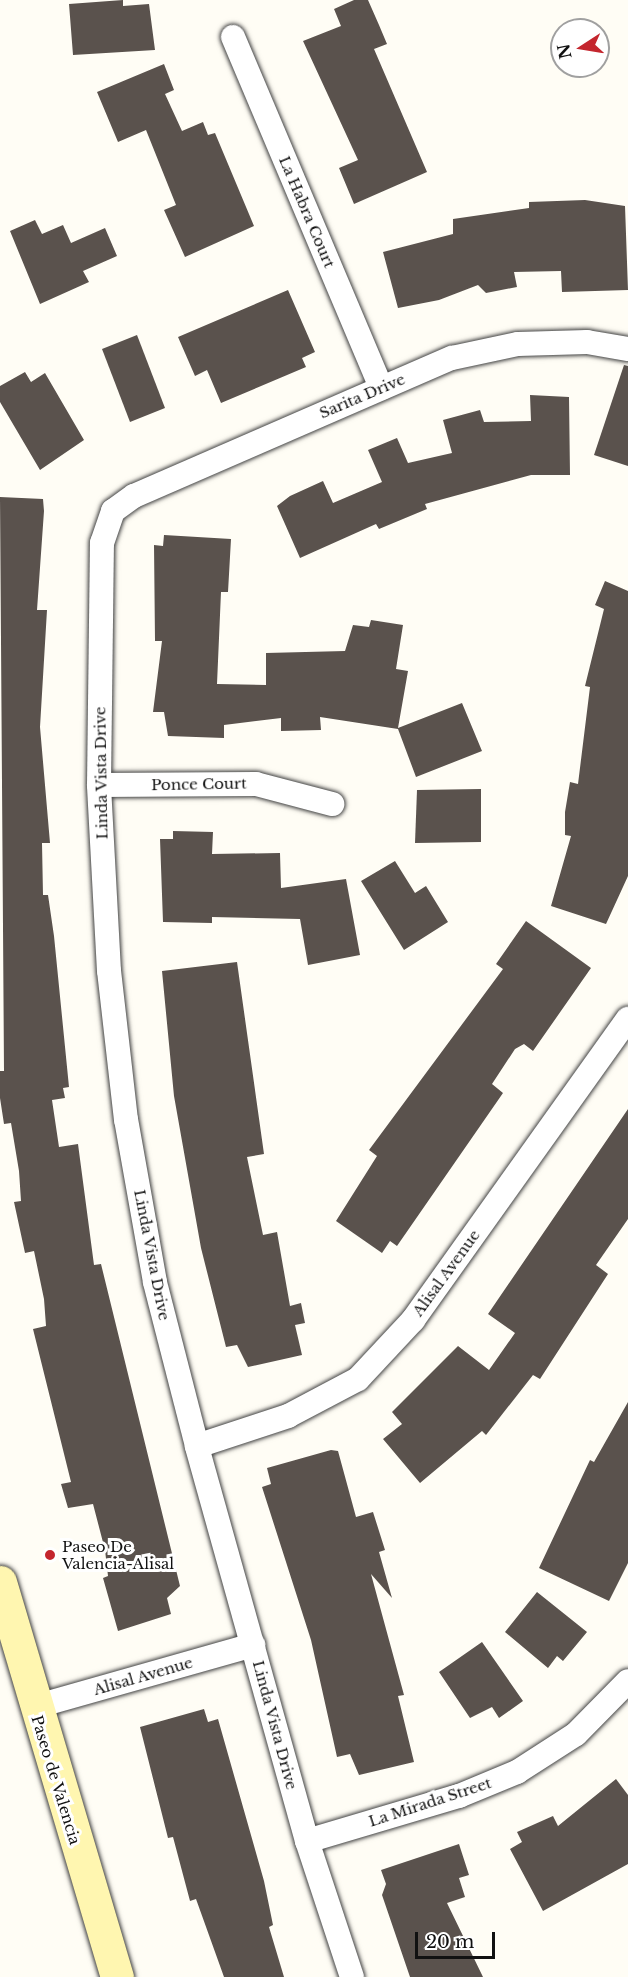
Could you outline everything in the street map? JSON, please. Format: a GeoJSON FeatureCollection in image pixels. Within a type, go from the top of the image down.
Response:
{"type":"FeatureCollection","features":[{"type":"Feature","properties":{"kind":"main road","name":"Paseo de Valencia"},"geometry":{"type":"LineString","coordinates":[[0,1582],[34,1707],[117,1977]]}},
{"type":"Feature","properties":{"kind":"street","name":"La Habra Court"},"geometry":{"type":"LineString","coordinates":[[233,37],[381,388]]}},
{"type":"Feature","properties":{"kind":"street","name":"Sarita Drive"},"geometry":{"type":"LineString","coordinates":[[113,512],[134,496],[452,358],[518,344],[587,342],[628,349]]}},
{"type":"Feature","properties":{"kind":"street","name":"Linda Vista Drive"},"geometry":{"type":"LineString","coordinates":[[113,512],[102,543],[99,786],[110,971],[126,1120],[155,1282],[197,1446],[307,1841],[352,1977]]}},
{"type":"Feature","properties":{"kind":"street","name":"Ponce Court"},"geometry":{"type":"LineString","coordinates":[[99,786],[256,784],[332,804]]}},
{"type":"Feature","properties":{"kind":"street","name":"Alisal Avenue"},"geometry":{"type":"LineString","coordinates":[[197,1446],[288,1416],[358,1379],[413,1320],[628,1019]]}},
{"type":"Feature","properties":{"kind":"street","name":"Alisal Avenue"},"geometry":{"type":"LineString","coordinates":[[34,1707],[253,1646]]}},
{"type":"Feature","properties":{"kind":"street","name":"La Mirada Street"},"geometry":{"type":"LineString","coordinates":[[307,1841],[459,1796],[517,1772],[576,1734],[628,1681]]}},
{"type":"Feature","properties":{"kind":"building"},"geometry":{"type":"Polygon","coordinates":[[[123,0],[123,6],[149,4],[155,50],[73,55],[69,4],[123,0]]]}},
{"type":"Feature","properties":{"kind":"building"},"geometry":{"type":"Polygon","coordinates":[[[354,0],[368,0],[379,25],[387,44],[374,49],[427,172],[354,204],[339,168],[358,160],[303,41],[341,26],[334,9],[354,0]]]}},
{"type":"Feature","properties":{"kind":"building"},"geometry":{"type":"Polygon","coordinates":[[[164,64],[174,90],[165,94],[182,131],[203,122],[208,135],[215,133],[254,226],[185,257],[164,210],[176,205],[146,130],[118,142],[97,92],[164,64]]]}},
{"type":"Feature","properties":{"kind":"building"},"geometry":{"type":"Polygon","coordinates":[[[585,200],[625,206],[628,290],[562,292],[561,271],[514,272],[517,287],[486,293],[478,285],[439,300],[398,308],[383,252],[453,234],[453,219],[529,208],[529,202],[585,200]]]}},
{"type":"Feature","properties":{"kind":"building"},"geometry":{"type":"Polygon","coordinates":[[[35,220],[42,234],[63,225],[71,243],[105,228],[117,256],[83,271],[89,282],[40,304],[10,231],[35,220]]]}},
{"type":"Feature","properties":{"kind":"building"},"geometry":{"type":"Polygon","coordinates":[[[288,290],[315,352],[302,358],[306,367],[221,403],[207,370],[195,376],[178,337],[288,290]]]}},
{"type":"Feature","properties":{"kind":"building"},"geometry":{"type":"Polygon","coordinates":[[[137,335],[165,408],[130,422],[102,349],[137,335]]]}},
{"type":"Feature","properties":{"kind":"building"},"geometry":{"type":"Polygon","coordinates":[[[624,365],[628,366],[628,466],[594,455],[624,365]]]}},
{"type":"Feature","properties":{"kind":"building"},"geometry":{"type":"Polygon","coordinates":[[[25,372],[31,382],[45,373],[84,440],[40,470],[0,402],[0,386],[25,372]]]}},
{"type":"Feature","properties":{"kind":"building"},"geometry":{"type":"Polygon","coordinates":[[[530,395],[569,397],[570,475],[531,475],[425,504],[427,509],[379,529],[376,524],[300,558],[277,506],[290,496],[323,481],[333,503],[382,482],[368,450],[397,438],[408,463],[452,453],[443,420],[480,410],[484,422],[531,421],[530,395]]]}},
{"type":"Feature","properties":{"kind":"building"},"geometry":{"type":"Polygon","coordinates":[[[0,497],[43,499],[37,610],[47,610],[40,727],[50,843],[42,843],[43,895],[48,895],[54,936],[69,1087],[63,1088],[65,1098],[52,1100],[59,1147],[78,1144],[94,1265],[101,1264],[180,1586],[167,1598],[171,1614],[118,1631],[103,1578],[108,1576],[105,1550],[93,1504],[68,1508],[61,1484],[71,1482],[33,1329],[46,1326],[44,1299],[34,1251],[25,1253],[14,1202],[21,1201],[19,1171],[11,1123],[4,1124],[0,1098],[0,1071],[4,1071],[0,497]]]}},
{"type":"Feature","properties":{"kind":"building"},"geometry":{"type":"Polygon","coordinates":[[[164,535],[231,539],[228,592],[221,592],[217,684],[266,685],[266,653],[345,651],[353,625],[369,627],[371,620],[403,625],[396,669],[408,671],[398,728],[462,703],[482,751],[416,777],[398,729],[320,717],[321,730],[281,731],[281,718],[224,725],[224,738],[168,736],[164,712],[153,712],[162,641],[155,641],[154,545],[163,546],[164,535]]]}},
{"type":"Feature","properties":{"kind":"building"},"geometry":{"type":"Polygon","coordinates":[[[605,581],[628,591],[628,876],[606,924],[551,906],[571,836],[565,835],[565,812],[570,782],[578,784],[590,687],[585,686],[604,609],[595,605],[605,581]]]}},
{"type":"Feature","properties":{"kind":"building"},"geometry":{"type":"Polygon","coordinates":[[[481,789],[481,842],[415,843],[417,790],[481,789]]]}},
{"type":"Feature","properties":{"kind":"building"},"geometry":{"type":"Polygon","coordinates":[[[173,831],[213,832],[212,854],[280,853],[281,888],[346,879],[360,955],[308,965],[300,919],[212,917],[212,923],[163,922],[160,839],[173,839],[173,831]]]}},
{"type":"Feature","properties":{"kind":"building"},"geometry":{"type":"Polygon","coordinates":[[[395,861],[415,893],[426,886],[448,922],[404,950],[361,881],[395,861]]]}},
{"type":"Feature","properties":{"kind":"building"},"geometry":{"type":"Polygon","coordinates":[[[526,921],[591,968],[533,1051],[524,1044],[515,1049],[492,1084],[503,1093],[397,1246],[390,1241],[382,1253],[336,1221],[377,1156],[369,1150],[503,969],[496,964],[526,921]]]}},
{"type":"Feature","properties":{"kind":"building"},"geometry":{"type":"Polygon","coordinates":[[[237,962],[264,1154],[247,1157],[263,1235],[277,1232],[290,1306],[301,1303],[305,1323],[295,1325],[302,1355],[248,1367],[237,1345],[226,1347],[201,1248],[174,1096],[162,971],[237,962]]]}},
{"type":"Feature","properties":{"kind":"building"},"geometry":{"type":"Polygon","coordinates":[[[628,1109],[628,1219],[596,1265],[608,1274],[540,1379],[533,1375],[486,1435],[482,1431],[420,1483],[383,1439],[402,1424],[392,1412],[458,1346],[489,1370],[515,1333],[488,1314],[628,1109]]]}},
{"type":"Feature","properties":{"kind":"building"},"geometry":{"type":"Polygon","coordinates":[[[628,1402],[628,1563],[609,1601],[539,1568],[590,1460],[594,1462],[628,1402]]]}},
{"type":"Feature","properties":{"kind":"building"},"geometry":{"type":"Polygon","coordinates":[[[331,1450],[338,1451],[356,1517],[373,1512],[385,1550],[379,1552],[392,1598],[371,1574],[404,1695],[398,1696],[414,1762],[359,1775],[350,1754],[337,1757],[311,1640],[262,1487],[271,1484],[267,1468],[331,1450]]]}},
{"type":"Feature","properties":{"kind":"building"},"geometry":{"type":"Polygon","coordinates":[[[537,1592],[587,1632],[563,1661],[557,1656],[548,1668],[505,1632],[537,1592]]]}},
{"type":"Feature","properties":{"kind":"building"},"geometry":{"type":"Polygon","coordinates":[[[482,1642],[523,1701],[499,1718],[492,1707],[470,1718],[439,1672],[482,1642]]]}},
{"type":"Feature","properties":{"kind":"building"},"geometry":{"type":"Polygon","coordinates":[[[204,1709],[208,1722],[218,1719],[264,1881],[273,1925],[269,1927],[284,1977],[224,1977],[196,1899],[190,1901],[173,1837],[168,1838],[140,1727],[204,1709]]]}},
{"type":"Feature","properties":{"kind":"building"},"geometry":{"type":"Polygon","coordinates":[[[616,1779],[628,1795],[628,1864],[543,1911],[510,1849],[522,1842],[517,1832],[553,1816],[558,1826],[616,1779]]]}},
{"type":"Feature","properties":{"kind":"building"},"geometry":{"type":"Polygon","coordinates":[[[459,1844],[469,1875],[459,1878],[465,1897],[447,1903],[483,1977],[410,1977],[382,1895],[386,1884],[381,1870],[459,1844]]]}},
{"type":"Feature","properties":{"kind":"place","name":"Paseo De Valencia-Alisal"},"geometry":{"type":"Point","coordinates":[50,1555]}}]}
